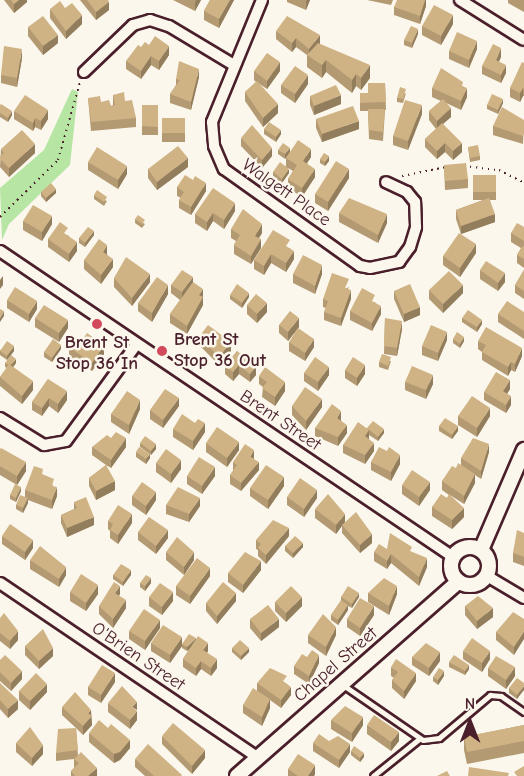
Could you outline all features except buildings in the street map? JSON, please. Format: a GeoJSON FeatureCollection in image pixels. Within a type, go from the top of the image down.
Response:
{"type":"FeatureCollection","features":[{"type":"Feature","properties":{"kind":"street","name":"Walgett Place"},"geometry":{"type":"LineString","coordinates":[[262,0],[212,122],[218,158],[232,177],[360,266],[381,269],[405,256],[418,217],[411,196],[386,182]]}},
{"type":"Feature","properties":{"kind":"street"},"geometry":{"type":"LineString","coordinates":[[460,0],[524,40]]}},
{"type":"Feature","properties":{"kind":"street"},"geometry":{"type":"LineString","coordinates":[[84,72],[133,25],[150,20],[169,26],[234,64]]}},
{"type":"Feature","properties":{"kind":"street","name":"Brent Street"},"geometry":{"type":"LineString","coordinates":[[0,251],[453,557]]}},
{"type":"Feature","properties":{"kind":"street"},"geometry":{"type":"LineString","coordinates":[[0,418],[44,445],[66,441],[136,345]]}},
{"type":"Feature","properties":{"kind":"street"},"geometry":{"type":"LineString","coordinates":[[481,550],[524,450]]}},
{"type":"Feature","properties":{"kind":"street"},"geometry":{"type":"LineString","coordinates":[[468,547],[481,550],[488,559],[487,576],[471,586],[458,582],[452,573],[453,557],[468,547]]}},
{"type":"Feature","properties":{"kind":"street"},"geometry":{"type":"LineString","coordinates":[[487,576],[524,598]]}},
{"type":"Feature","properties":{"kind":"street","name":"Chapel Street"},"geometry":{"type":"LineString","coordinates":[[237,776],[458,582]]}},
{"type":"Feature","properties":{"kind":"street","name":"O'Brien Street"},"geometry":{"type":"LineString","coordinates":[[0,583],[258,758]]}},
{"type":"Feature","properties":{"kind":"lane"},"geometry":{"type":"LineString","coordinates":[[342,684],[419,739]]}},
{"type":"Feature","properties":{"kind":"lane"},"geometry":{"type":"LineString","coordinates":[[373,776],[419,739],[439,738],[490,695],[501,696],[524,712]]}},
{"type":"Feature","properties":{"kind":"path"},"geometry":{"type":"LineString","coordinates":[[0,217],[58,160],[84,72]]}},
{"type":"Feature","properties":{"kind":"path"},"geometry":{"type":"LineString","coordinates":[[386,182],[415,172],[449,166]]}},
{"type":"Feature","properties":{"kind":"path"},"geometry":{"type":"LineString","coordinates":[[461,166],[499,170],[524,183]]}},
{"type":"Feature","properties":{"kind":"green space"},"geometry":{"type":"Polygon","coordinates":[[[72,89],[78,92],[70,165],[9,224],[2,240],[0,188],[44,150],[72,89]]]}},
{"type":"Feature","properties":{"kind":"place","name":"Brent St Stop 36 In"},"geometry":{"type":"Point","coordinates":[97,324]}},
{"type":"Feature","properties":{"kind":"place","name":"Brent St Stop 36 Out"},"geometry":{"type":"Point","coordinates":[162,351]}}]}
